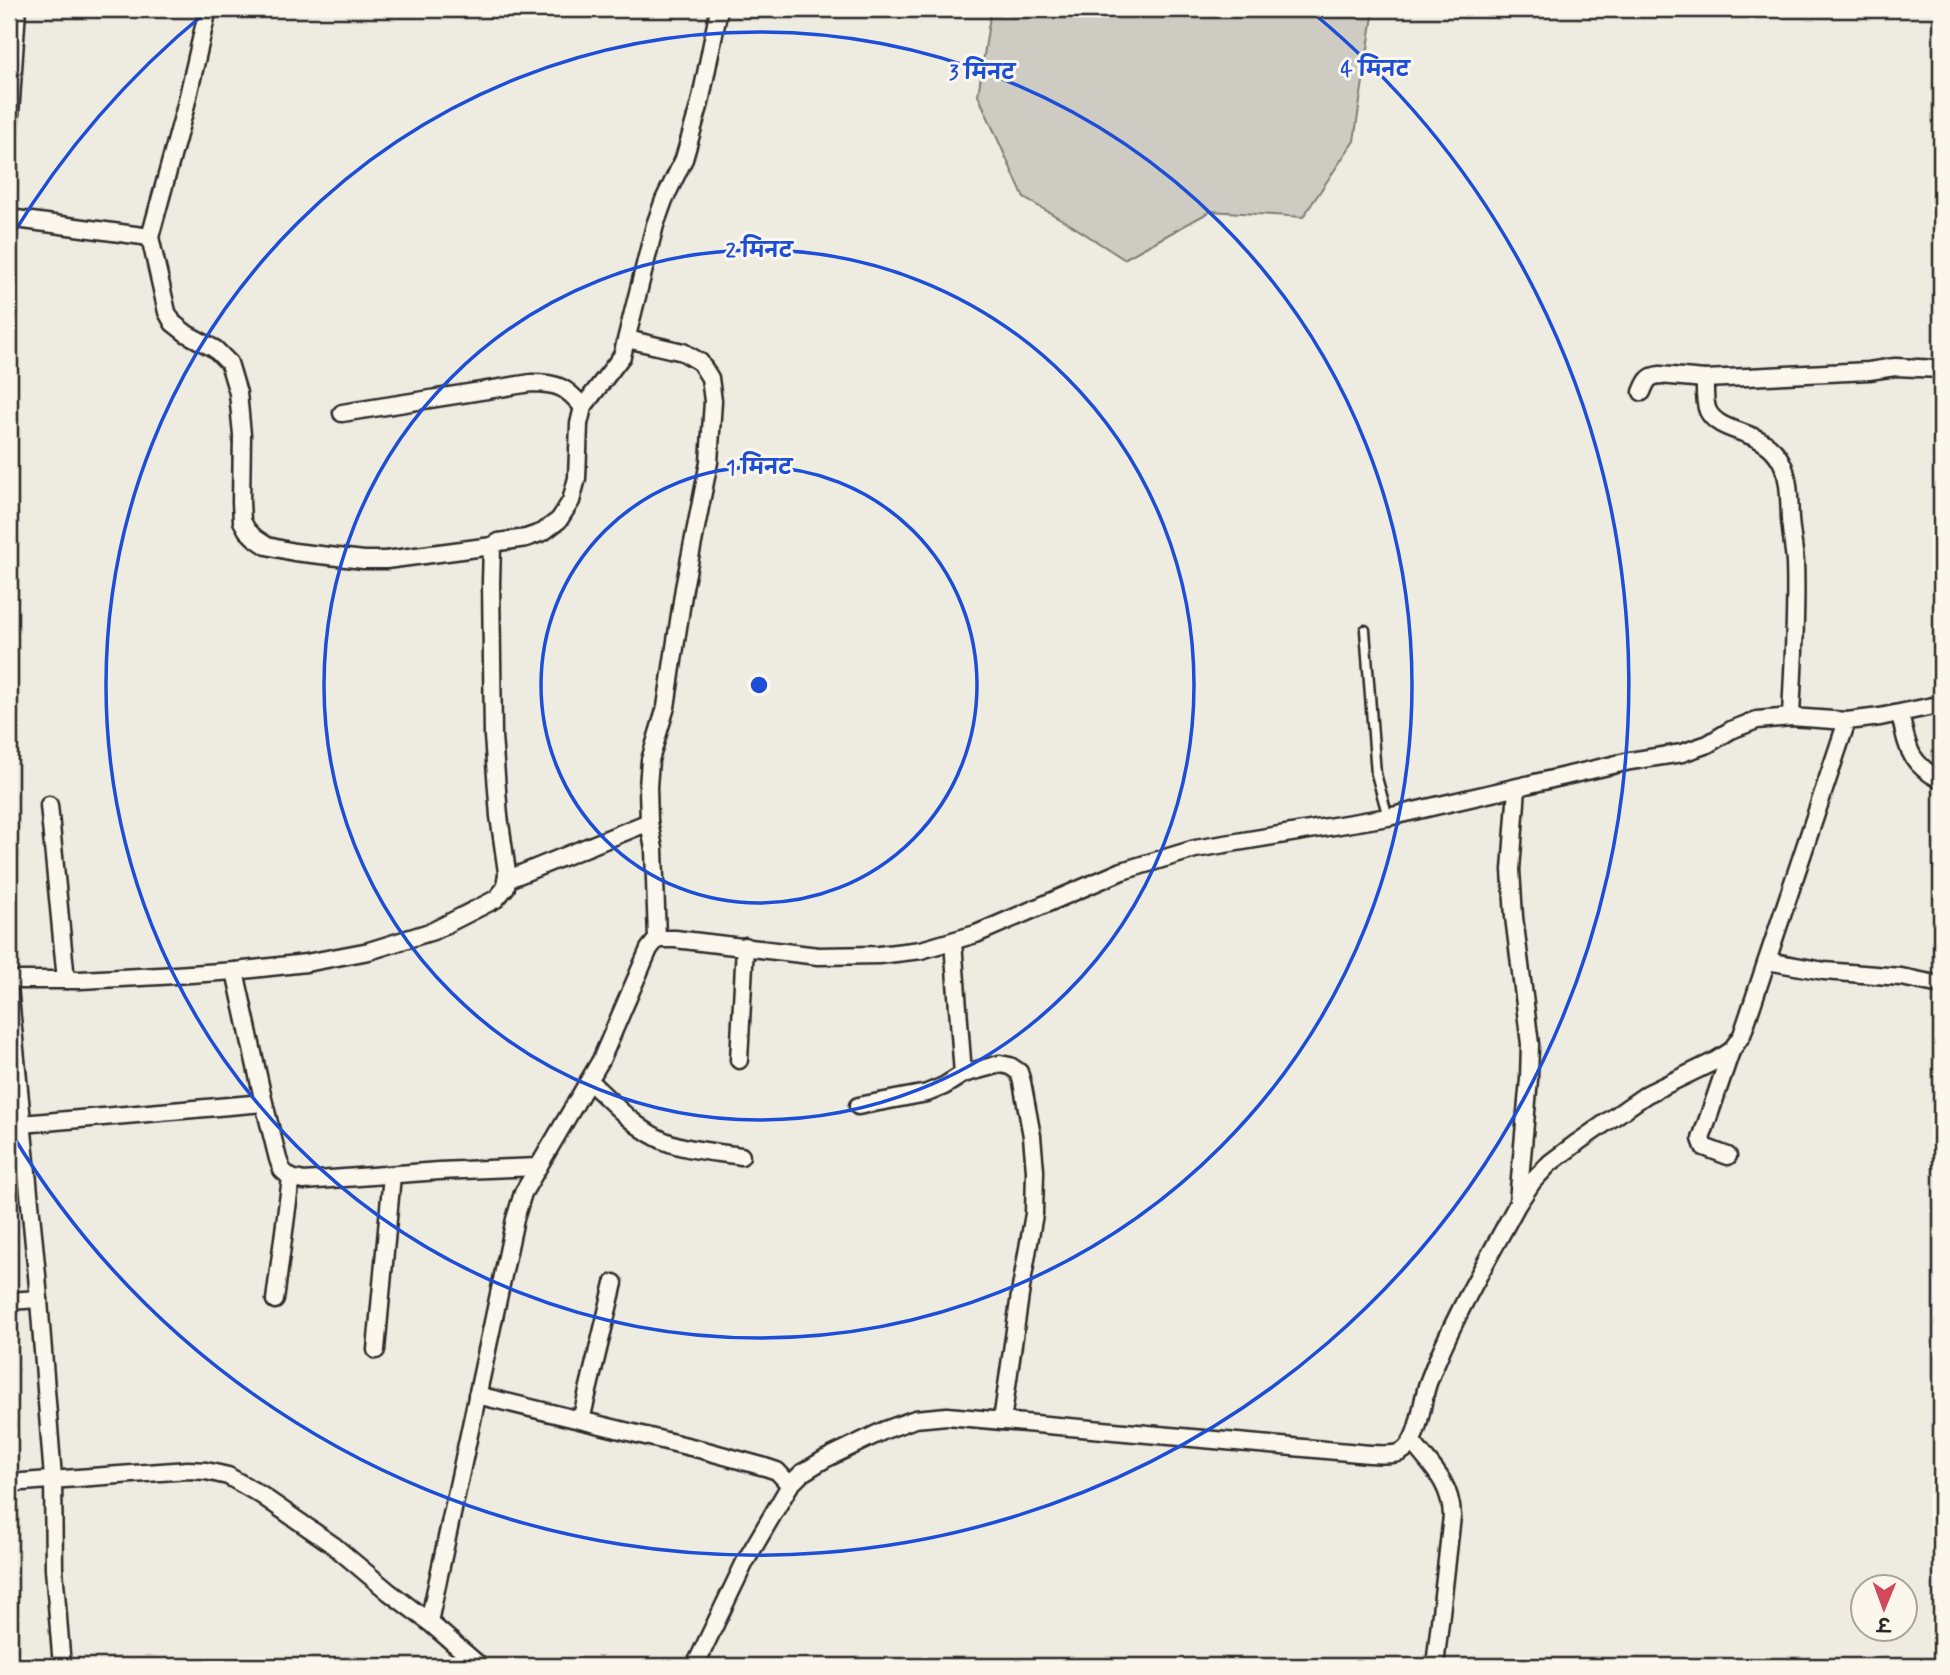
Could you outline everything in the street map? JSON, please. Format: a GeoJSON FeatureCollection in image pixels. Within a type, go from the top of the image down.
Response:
{"type":"FeatureCollection","features":[{"type":"Feature","properties":{"kind":"street"},"geometry":{"type":"LineString","coordinates":[[9,130],[17,9]]}},
{"type":"Feature","properties":{"kind":"street"},"geometry":{"type":"LineString","coordinates":[[208,9],[185,110],[150,237],[167,312],[173,323],[215,349],[229,363],[238,393],[242,435],[242,521],[247,530],[267,546],[294,552],[386,560],[492,546],[543,532],[559,520],[570,501],[577,478],[579,424],[583,407],[622,356],[655,225],[684,159],[700,103],[719,9]]}},
{"type":"Feature","properties":{"kind":"street"},"geometry":{"type":"LineString","coordinates":[[9,218],[150,237]]}},
{"type":"Feature","properties":{"kind":"street"},"geometry":{"type":"LineString","coordinates":[[429,1622],[515,1219],[523,1193],[601,1060],[649,949],[657,940],[654,849],[649,822],[650,760],[666,707],[684,588],[709,462],[713,401],[710,378],[700,362],[682,352],[627,339]]}},
{"type":"Feature","properties":{"kind":"street"},"geometry":{"type":"LineString","coordinates":[[1642,393],[1646,381],[1652,376],[1660,375],[1705,379],[1869,371],[1895,367],[1941,369]]}},
{"type":"Feature","properties":{"kind":"street"},"geometry":{"type":"LineString","coordinates":[[1705,379],[1708,411],[1714,419],[1729,428],[1755,436],[1771,447],[1782,463],[1788,485],[1795,559],[1791,718]]}},
{"type":"Feature","properties":{"kind":"street"},"geometry":{"type":"LineString","coordinates":[[342,414],[531,383],[548,383],[562,387],[583,407]]}},
{"type":"Feature","properties":{"kind":"street"},"geometry":{"type":"LineString","coordinates":[[9,980],[66,980],[235,971],[306,963],[369,951],[433,931],[496,899],[506,887],[507,872],[499,816],[493,736],[492,546]]}},
{"type":"Feature","properties":{"kind":"street"},"geometry":{"type":"LineString","coordinates":[[657,940],[675,939],[818,956],[879,955],[922,950],[976,934],[1122,871],[1195,849],[1388,817],[1630,761],[1682,753],[1708,744],[1731,730],[1757,720],[1847,720],[1941,706]]}},
{"type":"Feature","properties":{"kind":"street"},"geometry":{"type":"LineString","coordinates":[[1900,714],[1906,742],[1914,758],[1923,770],[1941,779]]}},
{"type":"Feature","properties":{"kind":"street"},"geometry":{"type":"LineString","coordinates":[[1728,1156],[1704,1147],[1701,1139],[1731,1051],[1742,1035],[1847,720]]}},
{"type":"Feature","properties":{"kind":"street"},"geometry":{"type":"LineString","coordinates":[[1517,788],[1511,870],[1514,917],[1530,1044],[1517,1205]]}},
{"type":"Feature","properties":{"kind":"street"},"geometry":{"type":"LineString","coordinates":[[50,805],[66,980]]}},
{"type":"Feature","properties":{"kind":"street"},"geometry":{"type":"LineString","coordinates":[[506,880],[649,822]]}},
{"type":"Feature","properties":{"kind":"street"},"geometry":{"type":"LineString","coordinates":[[953,942],[963,1074]]}},
{"type":"Feature","properties":{"kind":"street"},"geometry":{"type":"LineString","coordinates":[[739,1060],[745,946]]}},
{"type":"Feature","properties":{"kind":"street"},"geometry":{"type":"LineString","coordinates":[[1767,961],[1834,972],[1901,977],[1941,985]]}},
{"type":"Feature","properties":{"kind":"street"},"geometry":{"type":"LineString","coordinates":[[235,971],[278,1159],[282,1170],[291,1178],[304,1181],[538,1167]]}},
{"type":"Feature","properties":{"kind":"street"},"geometry":{"type":"LineString","coordinates":[[9,987],[53,1478],[54,1569],[62,1666]]}},
{"type":"Feature","properties":{"kind":"street"},"geometry":{"type":"LineString","coordinates":[[695,1666],[745,1562],[790,1485],[802,1473],[825,1459],[885,1430],[915,1419],[947,1416],[1371,1453],[1401,1452],[1412,1442],[1424,1395],[1437,1360],[1517,1205],[1533,1181],[1550,1163],[1647,1094],[1731,1051]]}},
{"type":"Feature","properties":{"kind":"street"},"geometry":{"type":"LineString","coordinates":[[858,1106],[928,1093],[963,1074],[1000,1064],[1010,1066],[1018,1072],[1023,1083],[1032,1136],[1035,1171],[1034,1214],[1002,1421]]}},
{"type":"Feature","properties":{"kind":"street"},"geometry":{"type":"LineString","coordinates":[[589,1081],[640,1127],[658,1139],[741,1156]]}},
{"type":"Feature","properties":{"kind":"street"},"geometry":{"type":"LineString","coordinates":[[22,1124],[264,1103]]}},
{"type":"Feature","properties":{"kind":"street"},"geometry":{"type":"LineString","coordinates":[[9,1169],[26,1169]]}},
{"type":"Feature","properties":{"kind":"street"},"geometry":{"type":"LineString","coordinates":[[376,1350],[392,1175]]}},
{"type":"Feature","properties":{"kind":"street"},"geometry":{"type":"LineString","coordinates":[[275,1300],[291,1178]]}},
{"type":"Feature","properties":{"kind":"street"},"geometry":{"type":"LineString","coordinates":[[581,1420],[614,1283]]}},
{"type":"Feature","properties":{"kind":"street"},"geometry":{"type":"LineString","coordinates":[[9,1301],[39,1299]]}},
{"type":"Feature","properties":{"kind":"street"},"geometry":{"type":"LineString","coordinates":[[477,1395],[765,1467],[777,1471],[790,1485]]}},
{"type":"Feature","properties":{"kind":"street"},"geometry":{"type":"LineString","coordinates":[[1412,1442],[1443,1480],[1452,1502],[1435,1666]]}},
{"type":"Feature","properties":{"kind":"street"},"geometry":{"type":"LineString","coordinates":[[9,1483],[187,1471],[206,1471],[228,1476],[261,1495],[333,1545],[480,1666]]}},
{"type":"Feature","properties":{"kind":"lane"},"geometry":{"type":"LineString","coordinates":[[1365,630],[1376,774],[1388,817]]}},
{"type":"Feature","properties":{"kind":"shaded area"},"geometry":{"type":"Polygon","coordinates":[[[991,9],[1374,9],[1354,141],[1303,217],[1211,211],[1124,259],[1024,198],[978,95],[991,9]]]}}]}
